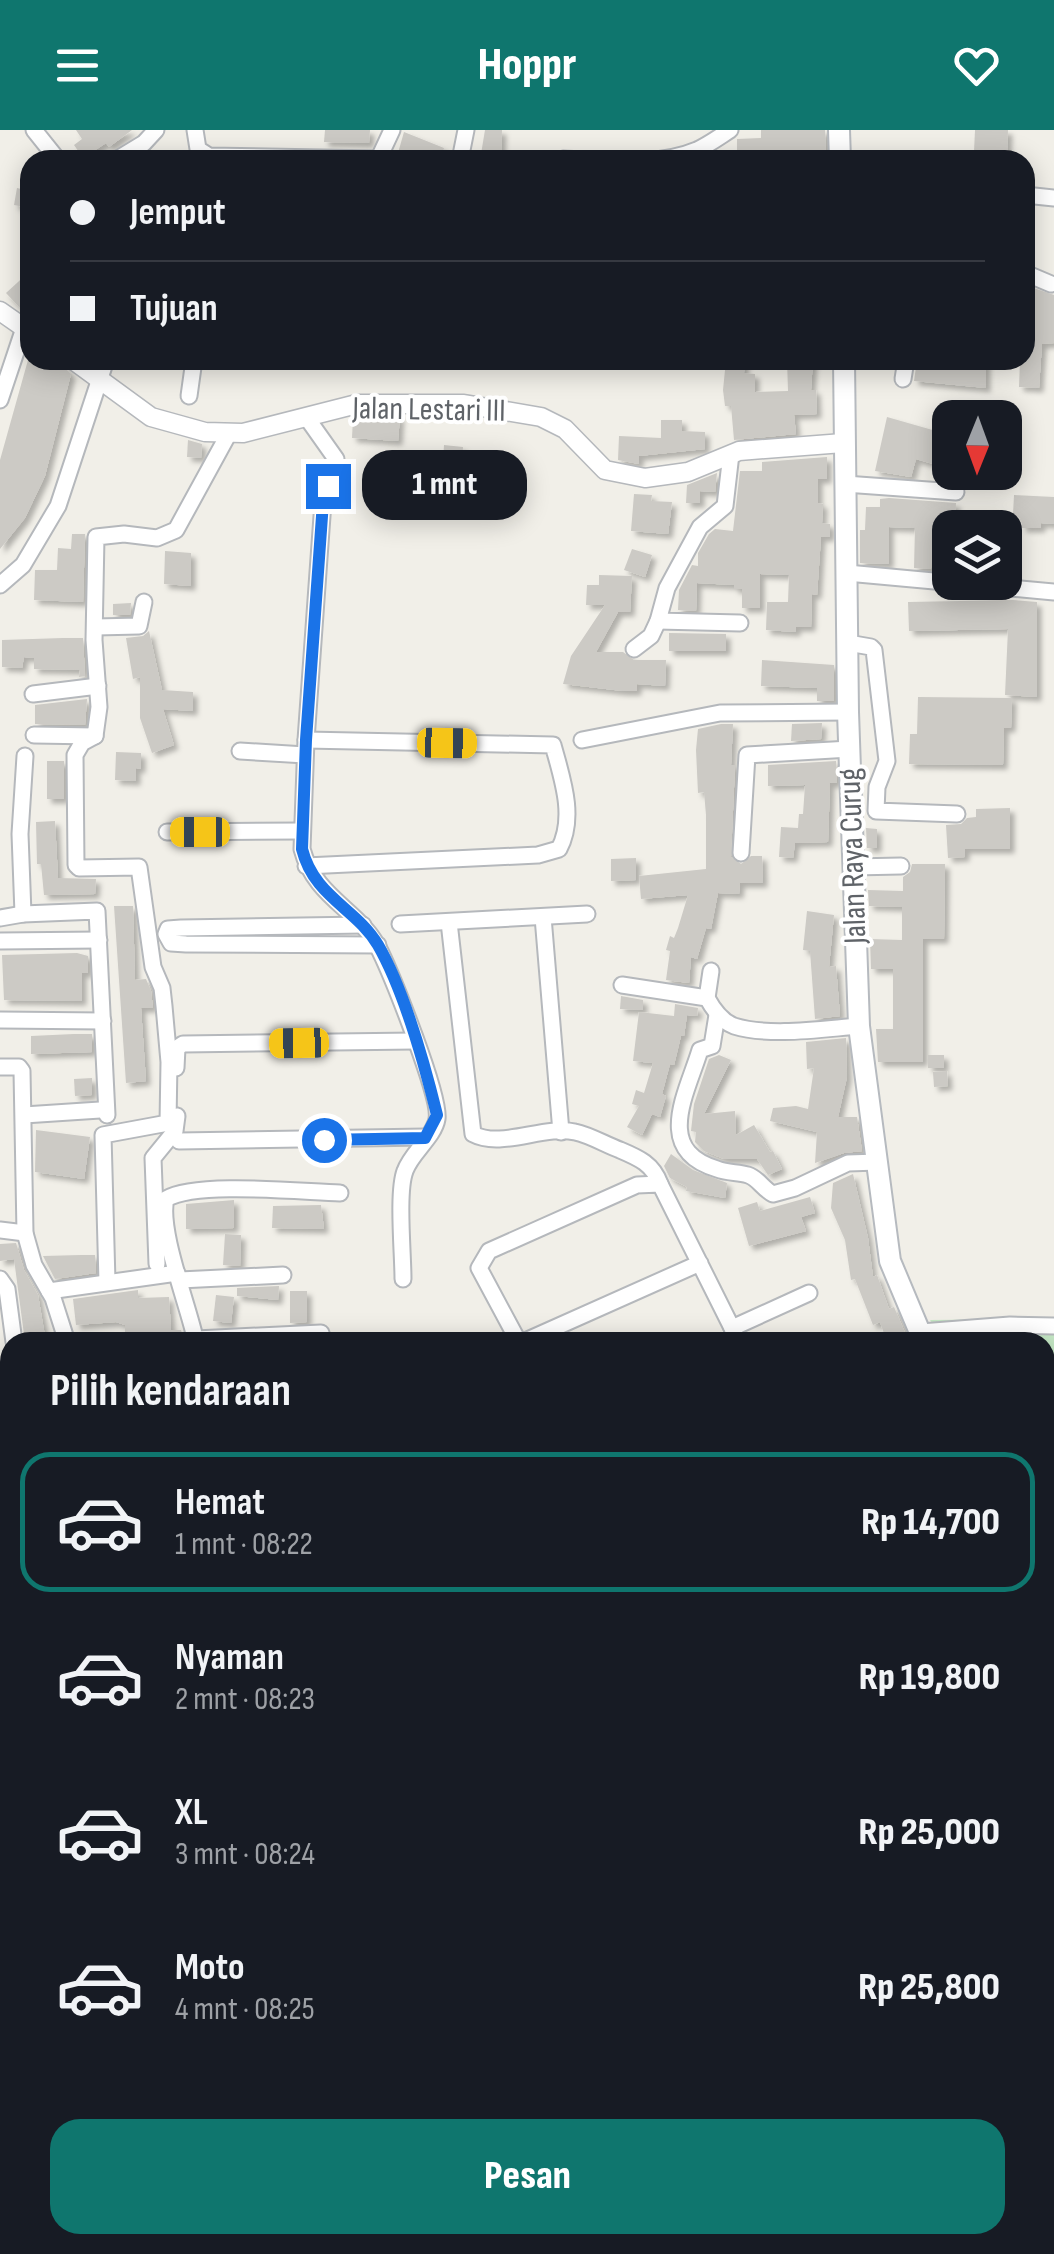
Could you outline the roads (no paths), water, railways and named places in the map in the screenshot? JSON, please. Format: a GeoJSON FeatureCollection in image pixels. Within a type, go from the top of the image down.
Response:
{"type":"FeatureCollection","features":[{"type":"Feature","properties":{"kind":"main road","name":"Jalan Raya Curug"},"geometry":{"type":"LineString","coordinates":[[844,370],[848,712],[859,1026],[890,1260],[920,1332]]}},
{"type":"Feature","properties":{"kind":"street"},"geometry":{"type":"LineString","coordinates":[[34,130],[50,150]]}},
{"type":"Feature","properties":{"kind":"street"},"geometry":{"type":"LineString","coordinates":[[132,150],[156,130]]}},
{"type":"Feature","properties":{"kind":"street"},"geometry":{"type":"LineString","coordinates":[[697,150],[730,130]]}},
{"type":"Feature","properties":{"kind":"street"},"geometry":{"type":"LineString","coordinates":[[144,143],[148,150]]}},
{"type":"Feature","properties":{"kind":"street"},"geometry":{"type":"LineString","coordinates":[[1035,277],[1051,284]]}},
{"type":"Feature","properties":{"kind":"street"},"geometry":{"type":"LineString","coordinates":[[0,400],[20,348]]}},
{"type":"Feature","properties":{"kind":"street","name":"Jalan Lestari III"},"geometry":{"type":"LineString","coordinates":[[86,370],[151,417],[167,424],[228,435],[358,404],[464,404],[514,410],[564,429],[605,470],[645,478],[688,472],[730,454],[843,443]]}},
{"type":"Feature","properties":{"kind":"street"},"geometry":{"type":"LineString","coordinates":[[0,585],[23,564],[58,506],[103,370]]}},
{"type":"Feature","properties":{"kind":"street"},"geometry":{"type":"LineString","coordinates":[[188,396],[192,370]]}},
{"type":"Feature","properties":{"kind":"street"},"geometry":{"type":"LineString","coordinates":[[903,378],[904,370]]}},
{"type":"Feature","properties":{"kind":"street"},"geometry":{"type":"LineString","coordinates":[[307,418],[336,460],[335,474],[323,502],[300,831],[306,866],[334,902],[363,925],[378,945],[401,996],[437,1115],[403,1174],[403,1279]]}},
{"type":"Feature","properties":{"kind":"street"},"geometry":{"type":"LineString","coordinates":[[95,736],[96,537],[124,534],[157,538],[176,530],[228,435]]}},
{"type":"Feature","properties":{"kind":"street"},"geometry":{"type":"LineString","coordinates":[[634,649],[651,636],[667,588],[700,527],[725,506],[730,454]]}},
{"type":"Feature","properties":{"kind":"street"},"geometry":{"type":"LineString","coordinates":[[845,484],[956,492]]}},
{"type":"Feature","properties":{"kind":"street"},"geometry":{"type":"LineString","coordinates":[[847,572],[932,580]]}},
{"type":"Feature","properties":{"kind":"street"},"geometry":{"type":"LineString","coordinates":[[1022,589],[1054,592]]}},
{"type":"Feature","properties":{"kind":"street"},"geometry":{"type":"LineString","coordinates":[[96,627],[139,626],[144,602]]}},
{"type":"Feature","properties":{"kind":"street"},"geometry":{"type":"LineString","coordinates":[[658,621],[740,622]]}},
{"type":"Feature","properties":{"kind":"street"},"geometry":{"type":"LineString","coordinates":[[848,642],[872,646],[874,650],[887,761],[876,788],[876,811],[956,814]]}},
{"type":"Feature","properties":{"kind":"street"},"geometry":{"type":"LineString","coordinates":[[33,694],[98,686]]}},
{"type":"Feature","properties":{"kind":"street"},"geometry":{"type":"LineString","coordinates":[[582,740],[720,713],[848,712]]}},
{"type":"Feature","properties":{"kind":"street"},"geometry":{"type":"LineString","coordinates":[[34,735],[95,736]]}},
{"type":"Feature","properties":{"kind":"street"},"geometry":{"type":"LineString","coordinates":[[95,736],[82,743],[75,755],[76,865],[139,867],[152,967],[162,988],[169,1062],[168,1123],[103,1135],[106,1282]]}},
{"type":"Feature","properties":{"kind":"street"},"geometry":{"type":"LineString","coordinates":[[240,752],[305,747],[554,745],[568,818],[560,849],[538,855],[306,866]]}},
{"type":"Feature","properties":{"kind":"street"},"geometry":{"type":"LineString","coordinates":[[740,853],[747,755],[850,749]]}},
{"type":"Feature","properties":{"kind":"street"},"geometry":{"type":"LineString","coordinates":[[23,914],[20,834],[25,756]]}},
{"type":"Feature","properties":{"kind":"street"},"geometry":{"type":"LineString","coordinates":[[167,832],[300,831]]}},
{"type":"Feature","properties":{"kind":"street"},"geometry":{"type":"LineString","coordinates":[[853,867],[901,866]]}},
{"type":"Feature","properties":{"kind":"street"},"geometry":{"type":"LineString","coordinates":[[0,918],[95,909],[99,940],[104,1113],[24,1116]]}},
{"type":"Feature","properties":{"kind":"street"},"geometry":{"type":"LineString","coordinates":[[400,924],[587,914]]}},
{"type":"Feature","properties":{"kind":"street"},"geometry":{"type":"LineString","coordinates":[[543,917],[562,1132]]}},
{"type":"Feature","properties":{"kind":"street"},"geometry":{"type":"LineString","coordinates":[[449,922],[472,1134],[495,1138],[575,1132],[652,1167],[734,1332]]}},
{"type":"Feature","properties":{"kind":"street"},"geometry":{"type":"LineString","coordinates":[[363,925],[181,928],[168,929],[166,934],[171,943],[186,944],[378,945]]}},
{"type":"Feature","properties":{"kind":"street"},"geometry":{"type":"LineString","coordinates":[[0,941],[99,940]]}},
{"type":"Feature","properties":{"kind":"street"},"geometry":{"type":"LineString","coordinates":[[711,971],[707,998],[718,1015],[731,1025],[790,1031],[859,1026]]}},
{"type":"Feature","properties":{"kind":"street"},"geometry":{"type":"LineString","coordinates":[[622,985],[707,998]]}},
{"type":"Feature","properties":{"kind":"street"},"geometry":{"type":"LineString","coordinates":[[718,1015],[712,1046],[700,1050],[678,1126],[682,1143],[692,1154],[717,1170],[751,1176],[773,1194],[848,1163],[878,1162]]}},
{"type":"Feature","properties":{"kind":"street"},"geometry":{"type":"LineString","coordinates":[[0,1020],[103,1021]]}},
{"type":"Feature","properties":{"kind":"street"},"geometry":{"type":"LineString","coordinates":[[157,1264],[153,1158],[175,1131],[177,1048],[183,1044],[415,1041]]}},
{"type":"Feature","properties":{"kind":"street"},"geometry":{"type":"LineString","coordinates":[[0,1067],[19,1067],[22,1071],[25,1233],[34,1264],[49,1290],[64,1332]]}},
{"type":"Feature","properties":{"kind":"street"},"geometry":{"type":"LineString","coordinates":[[180,1142],[425,1138]]}},
{"type":"Feature","properties":{"kind":"street"},"geometry":{"type":"LineString","coordinates":[[637,1185],[638,1158]]}},
{"type":"Feature","properties":{"kind":"street"},"geometry":{"type":"LineString","coordinates":[[513,1332],[479,1268],[490,1250],[637,1185],[660,1184]]}},
{"type":"Feature","properties":{"kind":"street"},"geometry":{"type":"LineString","coordinates":[[194,1332],[164,1206],[172,1195],[217,1190],[340,1193]]}},
{"type":"Feature","properties":{"kind":"street"},"geometry":{"type":"LineString","coordinates":[[0,1230],[25,1233]]}},
{"type":"Feature","properties":{"kind":"street"},"geometry":{"type":"LineString","coordinates":[[550,1332],[700,1264]]}},
{"type":"Feature","properties":{"kind":"street"},"geometry":{"type":"LineString","coordinates":[[49,1290],[179,1277],[283,1275]]}},
{"type":"Feature","properties":{"kind":"street"},"geometry":{"type":"LineString","coordinates":[[0,1279],[7,1289],[13,1332]]}},
{"type":"Feature","properties":{"kind":"street"},"geometry":{"type":"LineString","coordinates":[[741,1332],[809,1293]]}},
{"type":"Feature","properties":{"kind":"street"},"geometry":{"type":"LineString","coordinates":[[959,1332],[1010,1325],[1054,1326]]}}]}
